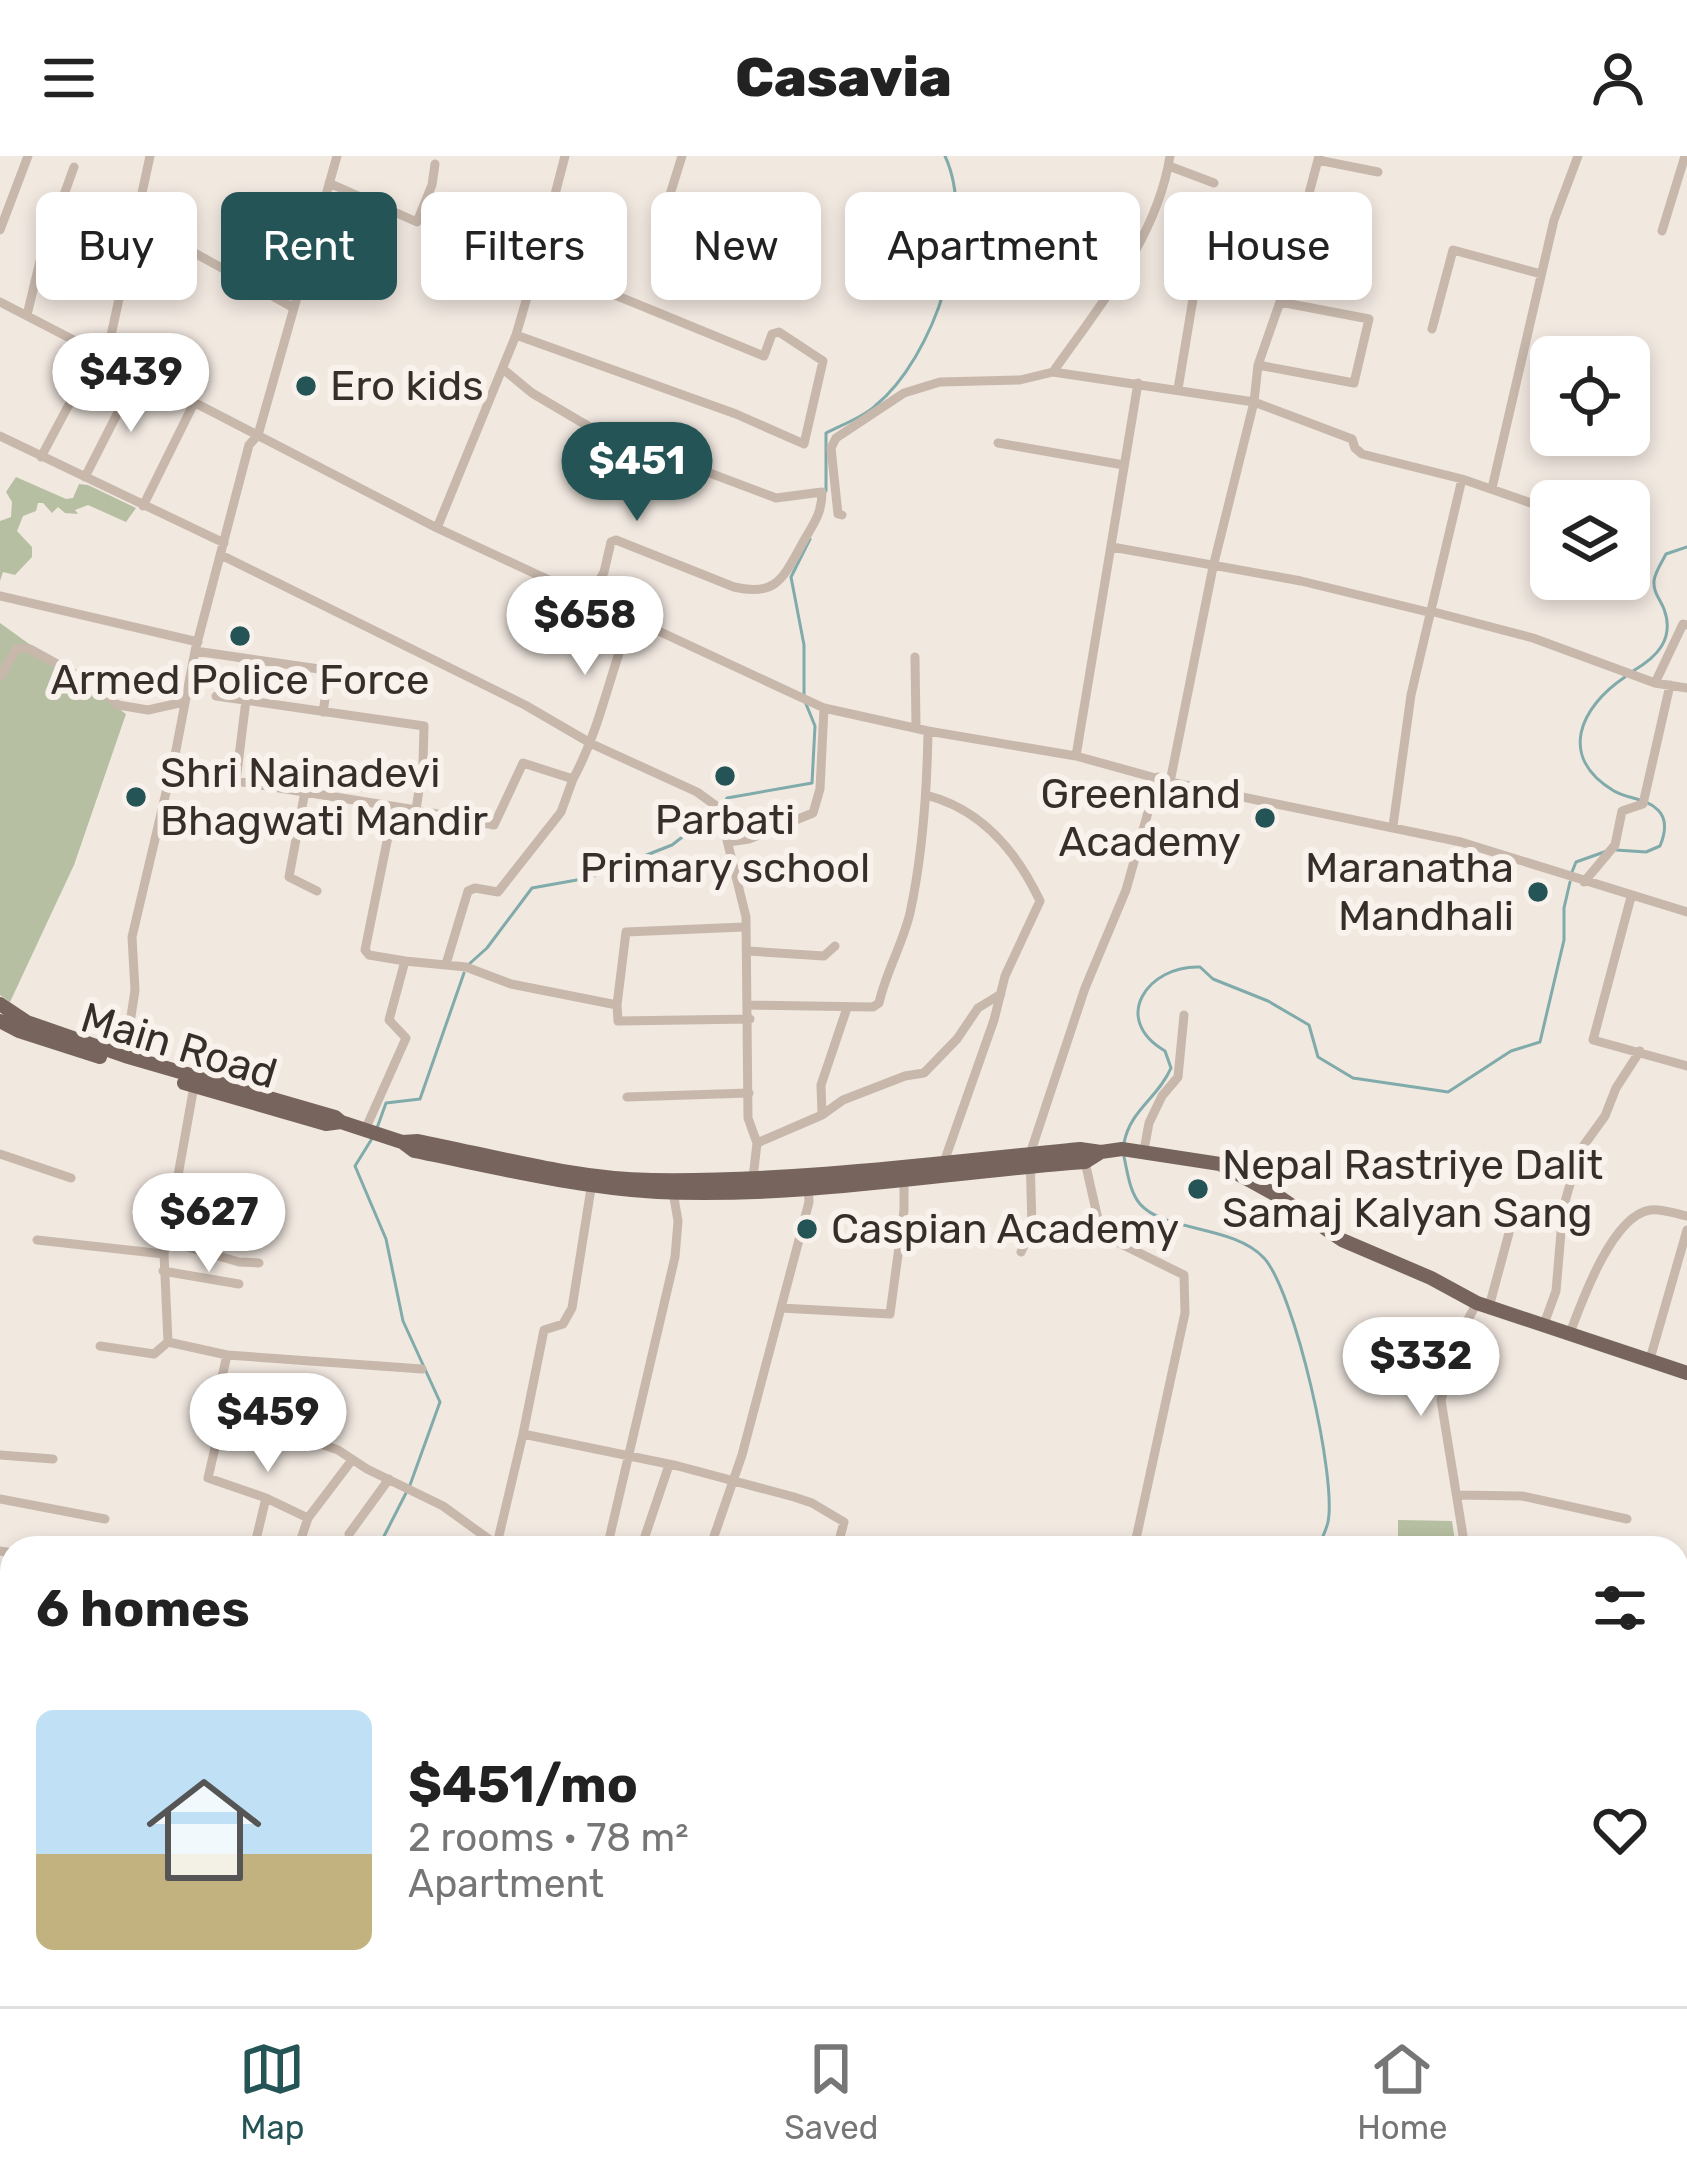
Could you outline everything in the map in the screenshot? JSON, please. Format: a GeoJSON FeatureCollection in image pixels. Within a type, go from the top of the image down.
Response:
{"type":"FeatureCollection","features":[{"type":"Feature","properties":{"kind":"main road"},"geometry":{"type":"LineString","coordinates":[[0,1004],[27,1022],[125,1056],[320,1112],[396,1140],[673,1192],[904,1178],[1090,1148],[1144,1150],[1220,1164],[1342,1240],[1483,1305],[1687,1373]]}},
{"type":"Feature","properties":{"kind":"main road","name":"Main Road"},"geometry":{"type":"LineString","coordinates":[[0,1021],[194,1086],[326,1124],[340,1122]]}},
{"type":"Feature","properties":{"kind":"main road"},"geometry":{"type":"LineString","coordinates":[[592,1180],[808,1182],[944,1162],[1084,1162],[1101,1152]]}},
{"type":"Feature","properties":{"kind":"street"},"geometry":{"type":"LineString","coordinates":[[0,230],[28,156]]}},
{"type":"Feature","properties":{"kind":"street"},"geometry":{"type":"LineString","coordinates":[[142,192],[150,156]]}},
{"type":"Feature","properties":{"kind":"street"},"geometry":{"type":"LineString","coordinates":[[125,1056],[135,990],[132,938],[196,646],[249,446],[258,435],[337,156]]}},
{"type":"Feature","properties":{"kind":"street"},"geometry":{"type":"LineString","coordinates":[[555,192],[565,156]]}},
{"type":"Feature","properties":{"kind":"street"},"geometry":{"type":"LineString","coordinates":[[671,192],[682,156]]}},
{"type":"Feature","properties":{"kind":"street"},"geometry":{"type":"LineString","coordinates":[[1492,488],[1554,220],[1577,159],[1561,156]]}},
{"type":"Feature","properties":{"kind":"street"},"geometry":{"type":"LineString","coordinates":[[1662,231],[1685,156]]}},
{"type":"Feature","properties":{"kind":"street"},"geometry":{"type":"LineString","coordinates":[[1021,1252],[1032,1228],[1030,1160],[1085,988],[1164,780],[1258,365],[1318,158],[1378,172]]}},
{"type":"Feature","properties":{"kind":"street"},"geometry":{"type":"LineString","coordinates":[[1053,372],[1096,314],[1153,222],[1169,161],[1214,183]]}},
{"type":"Feature","properties":{"kind":"street"},"geometry":{"type":"LineString","coordinates":[[329,183],[417,222],[435,164]]}},
{"type":"Feature","properties":{"kind":"street"},"geometry":{"type":"LineString","coordinates":[[27,315],[40,261],[74,167]]}},
{"type":"Feature","properties":{"kind":"street"},"geometry":{"type":"LineString","coordinates":[[1432,329],[1453,250],[1541,274]]}},
{"type":"Feature","properties":{"kind":"street"},"geometry":{"type":"LineString","coordinates":[[197,254],[294,308]]}},
{"type":"Feature","properties":{"kind":"street"},"geometry":{"type":"LineString","coordinates":[[40,457],[102,353],[115,300]]}},
{"type":"Feature","properties":{"kind":"street"},"geometry":{"type":"LineString","coordinates":[[437,528],[503,369],[526,300]]}},
{"type":"Feature","properties":{"kind":"street"},"geometry":{"type":"LineString","coordinates":[[516,335],[736,414],[804,444],[823,361],[813,352],[779,332],[772,334],[764,356],[627,300]]}},
{"type":"Feature","properties":{"kind":"street"},"geometry":{"type":"LineString","coordinates":[[1178,389],[1193,300]]}},
{"type":"Feature","properties":{"kind":"street"},"geometry":{"type":"LineString","coordinates":[[0,302],[437,528],[824,708],[1076,756],[1164,780],[1461,842],[1687,912]]}},
{"type":"Feature","properties":{"kind":"street"},"geometry":{"type":"LineString","coordinates":[[1258,365],[1354,383],[1369,319],[1280,302]]}},
{"type":"Feature","properties":{"kind":"street"},"geometry":{"type":"LineString","coordinates":[[503,369],[532,393],[593,429],[776,498],[822,492],[822,513],[792,568],[777,584],[754,592],[734,587],[616,540],[611,542],[604,572],[589,599]]}},
{"type":"Feature","properties":{"kind":"street"},"geometry":{"type":"LineString","coordinates":[[842,515],[838,514],[831,448],[836,438],[904,393],[940,382],[1020,380],[1053,372],[1253,402],[1352,439],[1362,454],[1530,502]]}},
{"type":"Feature","properties":{"kind":"street"},"geometry":{"type":"LineString","coordinates":[[85,477],[137,373]]}},
{"type":"Feature","properties":{"kind":"street"},"geometry":{"type":"LineString","coordinates":[[1076,756],[1138,383]]}},
{"type":"Feature","properties":{"kind":"street"},"geometry":{"type":"LineString","coordinates":[[142,506],[194,404]]}},
{"type":"Feature","properties":{"kind":"street"},"geometry":{"type":"LineString","coordinates":[[0,436],[525,705],[592,744],[697,791],[719,808],[742,896],[748,951],[748,1118],[757,1143],[753,1178]]}},
{"type":"Feature","properties":{"kind":"street"},"geometry":{"type":"LineString","coordinates":[[998,443],[1124,464]]}},
{"type":"Feature","properties":{"kind":"street"},"geometry":{"type":"LineString","coordinates":[[1393,826],[1412,695],[1462,479]]}},
{"type":"Feature","properties":{"kind":"street"},"geometry":{"type":"LineString","coordinates":[[1112,547],[1301,581],[1433,612],[1533,638],[1655,683],[1687,688]]}},
{"type":"Feature","properties":{"kind":"street"},"geometry":{"type":"LineString","coordinates":[[0,596],[196,646],[326,670],[323,712]]}},
{"type":"Feature","properties":{"kind":"street"},"geometry":{"type":"LineString","coordinates":[[446,964],[468,891],[498,892],[561,812],[592,744],[612,666],[631,620]]}},
{"type":"Feature","properties":{"kind":"street"},"geometry":{"type":"LineString","coordinates":[[1655,683],[1683,624],[1687,625]]}},
{"type":"Feature","properties":{"kind":"street"},"geometry":{"type":"LineString","coordinates":[[0,677],[17,649],[29,649],[88,681],[118,705],[148,710],[184,702]]}},
{"type":"Feature","properties":{"kind":"street"},"geometry":{"type":"LineString","coordinates":[[915,658],[916,726]]}},
{"type":"Feature","properties":{"kind":"street"},"geometry":{"type":"LineString","coordinates":[[1584,882],[1615,845],[1622,811],[1643,803],[1670,685]]}},
{"type":"Feature","properties":{"kind":"street"},"geometry":{"type":"LineString","coordinates":[[216,696],[424,726],[416,810]]}},
{"type":"Feature","properties":{"kind":"street"},"geometry":{"type":"LineString","coordinates":[[246,700],[236,781],[494,825],[523,763],[573,778]]}},
{"type":"Feature","properties":{"kind":"street"},"geometry":{"type":"LineString","coordinates":[[729,842],[813,813],[820,789],[824,708]]}},
{"type":"Feature","properties":{"kind":"street"},"geometry":{"type":"LineString","coordinates":[[748,1005],[847,1008],[878,1003],[909,919],[926,795],[928,731]]}},
{"type":"Feature","properties":{"kind":"street"},"geometry":{"type":"LineString","coordinates":[[305,791],[289,877],[317,891]]}},
{"type":"Feature","properties":{"kind":"street"},"geometry":{"type":"LineString","coordinates":[[926,795],[951,801],[983,820],[1028,875],[1040,902],[1005,976],[944,1162]]}},
{"type":"Feature","properties":{"kind":"street"},"geometry":{"type":"LineString","coordinates":[[394,807],[365,950],[369,956],[466,967],[511,984],[617,1005]]}},
{"type":"Feature","properties":{"kind":"street"},"geometry":{"type":"LineString","coordinates":[[1631,897],[1593,1040],[1687,1066]]}},
{"type":"Feature","properties":{"kind":"street"},"geometry":{"type":"LineString","coordinates":[[744,928],[626,932],[618,1021],[750,1018]]}},
{"type":"Feature","properties":{"kind":"street"},"geometry":{"type":"LineString","coordinates":[[748,951],[824,956],[835,946]]}},
{"type":"Feature","properties":{"kind":"street"},"geometry":{"type":"LineString","coordinates":[[367,1131],[406,1037],[389,1020],[405,961]]}},
{"type":"Feature","properties":{"kind":"street"},"geometry":{"type":"LineString","coordinates":[[757,1143],[822,1115],[844,1100],[924,1073],[978,1009],[1001,994]]}},
{"type":"Feature","properties":{"kind":"street"},"geometry":{"type":"LineString","coordinates":[[822,1115],[821,1085],[847,1008]]}},
{"type":"Feature","properties":{"kind":"street"},"geometry":{"type":"LineString","coordinates":[[1144,1150],[1149,1123],[1178,1077],[1184,1016]]}},
{"type":"Feature","properties":{"kind":"street"},"geometry":{"type":"LineString","coordinates":[[1544,1324],[1556,1291],[1563,1209],[1572,1177],[1584,1144],[1606,1116],[1616,1088],[1640,1051]]}},
{"type":"Feature","properties":{"kind":"street"},"geometry":{"type":"LineString","coordinates":[[168,1342],[164,1254],[194,1086]]}},
{"type":"Feature","properties":{"kind":"street"},"geometry":{"type":"LineString","coordinates":[[627,1097],[749,1093]]}},
{"type":"Feature","properties":{"kind":"street"},"geometry":{"type":"LineString","coordinates":[[0,1154],[71,1178]]}},
{"type":"Feature","properties":{"kind":"street"},"geometry":{"type":"LineString","coordinates":[[1084,1162],[1098,1219],[1109,1238],[1184,1275],[1185,1312],[1137,1536]]}},
{"type":"Feature","properties":{"kind":"street"},"geometry":{"type":"LineString","coordinates":[[781,1308],[890,1315],[904,1178]]}},
{"type":"Feature","properties":{"kind":"street"},"geometry":{"type":"LineString","coordinates":[[500,1536],[544,1330],[568,1320],[572,1308],[592,1180]]}},
{"type":"Feature","properties":{"kind":"street"},"geometry":{"type":"LineString","coordinates":[[714,1536],[742,1455],[809,1202],[808,1182]]}},
{"type":"Feature","properties":{"kind":"street"},"geometry":{"type":"LineString","coordinates":[[610,1536],[675,1257],[678,1221],[673,1192]]}},
{"type":"Feature","properties":{"kind":"street"},"geometry":{"type":"LineString","coordinates":[[1570,1333],[1592,1276],[1631,1218],[1650,1210],[1687,1216]]}},
{"type":"Feature","properties":{"kind":"street"},"geometry":{"type":"LineString","coordinates":[[1650,1359],[1687,1230]]}},
{"type":"Feature","properties":{"kind":"street"},"geometry":{"type":"LineString","coordinates":[[1463,1536],[1441,1400],[1461,1332],[1483,1305],[1509,1233]]}},
{"type":"Feature","properties":{"kind":"street"},"geometry":{"type":"LineString","coordinates":[[37,1240],[164,1254]]}},
{"type":"Feature","properties":{"kind":"street"},"geometry":{"type":"LineString","coordinates":[[167,1241],[239,1262],[259,1263]]}},
{"type":"Feature","properties":{"kind":"street"},"geometry":{"type":"LineString","coordinates":[[163,1271],[239,1284]]}},
{"type":"Feature","properties":{"kind":"street"},"geometry":{"type":"LineString","coordinates":[[100,1346],[154,1354],[168,1342]]}},
{"type":"Feature","properties":{"kind":"street"},"geometry":{"type":"LineString","coordinates":[[168,1342],[227,1355],[422,1370]]}},
{"type":"Feature","properties":{"kind":"street"},"geometry":{"type":"LineString","coordinates":[[227,1355],[216,1404],[338,1450],[443,1506],[483,1536]]}},
{"type":"Feature","properties":{"kind":"street"},"geometry":{"type":"LineString","coordinates":[[224,1409],[208,1478],[308,1518]]}},
{"type":"Feature","properties":{"kind":"street"},"geometry":{"type":"LineString","coordinates":[[523,1434],[669,1465],[812,1503],[844,1522],[840,1536]]}},
{"type":"Feature","properties":{"kind":"street"},"geometry":{"type":"LineString","coordinates":[[0,1455],[53,1459]]}},
{"type":"Feature","properties":{"kind":"street"},"geometry":{"type":"LineString","coordinates":[[302,1536],[308,1518],[352,1460]]}},
{"type":"Feature","properties":{"kind":"street"},"geometry":{"type":"LineString","coordinates":[[645,1536],[669,1465]]}},
{"type":"Feature","properties":{"kind":"street"},"geometry":{"type":"LineString","coordinates":[[349,1534],[389,1479]]}},
{"type":"Feature","properties":{"kind":"street"},"geometry":{"type":"LineString","coordinates":[[1457,1495],[1522,1496],[1627,1519]]}},
{"type":"Feature","properties":{"kind":"street"},"geometry":{"type":"LineString","coordinates":[[257,1536],[266,1498]]}},
{"type":"Feature","properties":{"kind":"street"},"geometry":{"type":"LineString","coordinates":[[0,1499],[105,1519]]}},
{"type":"Feature","properties":{"kind":"green space"},"geometry":{"type":"Polygon","coordinates":[[[16,477],[66,499],[73,498],[79,484],[88,485],[136,508],[126,522],[88,505],[75,510],[78,514],[58,507],[52,513],[38,503],[36,511],[23,516],[17,531],[32,547],[32,557],[15,575],[3,572],[0,581],[0,521],[11,517],[12,502],[6,492],[16,477]]]}},
{"type":"Feature","properties":{"kind":"green space"},"geometry":{"type":"Polygon","coordinates":[[[0,623],[126,714],[74,865],[10,1002],[0,995],[0,623]]]}},
{"type":"Feature","properties":{"kind":"green space"},"geometry":{"type":"Polygon","coordinates":[[[1398,1520],[1452,1521],[1454,1536],[1398,1536],[1398,1520]]]}},
{"type":"Feature","properties":{"kind":"waterway"},"geometry":{"type":"LineString","coordinates":[[826,491],[826,433],[870,410],[896,384],[932,325],[945,290],[956,218],[954,185],[945,156]]}},
{"type":"Feature","properties":{"kind":"waterway"},"geometry":{"type":"LineString","coordinates":[[723,804],[727,798],[812,783],[815,726],[804,699],[804,645],[791,577],[810,539]]}},
{"type":"Feature","properties":{"kind":"waterway"},"geometry":{"type":"LineString","coordinates":[[1633,671],[1650,660],[1665,638],[1667,620],[1654,585],[1657,571],[1666,554],[1687,547]]}},
{"type":"Feature","properties":{"kind":"waterway"},"geometry":{"type":"LineString","coordinates":[[1616,850],[1646,852],[1660,846],[1665,827],[1653,806],[1614,791],[1585,763],[1581,732],[1587,717],[1625,677]]}},
{"type":"Feature","properties":{"kind":"waterway"},"geometry":{"type":"LineString","coordinates":[[468,965],[487,948],[532,888],[588,878],[672,845],[716,811]]}},
{"type":"Feature","properties":{"kind":"waterway"},"geometry":{"type":"LineString","coordinates":[[1572,872],[1576,862],[1607,851]]}},
{"type":"Feature","properties":{"kind":"waterway"},"geometry":{"type":"LineString","coordinates":[[1124,1143],[1132,1122],[1171,1068],[1165,1051],[1140,1024],[1138,1010],[1142,996],[1165,975],[1200,967],[1213,979],[1268,1001],[1309,1025],[1318,1057],[1353,1078],[1448,1092],[1511,1051],[1540,1042],[1564,940],[1570,882]]}},
{"type":"Feature","properties":{"kind":"waterway"},"geometry":{"type":"LineString","coordinates":[[377,1128],[386,1103],[420,1099],[464,973]]}},
{"type":"Feature","properties":{"kind":"waterway"},"geometry":{"type":"LineString","coordinates":[[373,1137],[355,1166],[386,1239],[403,1321],[440,1402],[410,1485]]}},
{"type":"Feature","properties":{"kind":"waterway"},"geometry":{"type":"LineString","coordinates":[[1123,1152],[1133,1193],[1151,1213],[1251,1247],[1276,1277],[1300,1345],[1320,1428],[1329,1499],[1323,1536]]}},
{"type":"Feature","properties":{"kind":"waterway"},"geometry":{"type":"LineString","coordinates":[[384,1536],[406,1493]]}},
{"type":"Feature","properties":{"kind":"place","name":"Ero kids"},"geometry":{"type":"Point","coordinates":[306,386]}},
{"type":"Feature","properties":{"kind":"place","name":"Armed Police Force"},"geometry":{"type":"Point","coordinates":[240,636]}},
{"type":"Feature","properties":{"kind":"place","name":"Parbati Primary school"},"geometry":{"type":"Point","coordinates":[725,776]}},
{"type":"Feature","properties":{"kind":"place","name":"Shri Nainadevi Bhagwati Mandir"},"geometry":{"type":"Point","coordinates":[136,797]}},
{"type":"Feature","properties":{"kind":"place","name":"Greenland Academy"},"geometry":{"type":"Point","coordinates":[1265,818]}},
{"type":"Feature","properties":{"kind":"place","name":"Maranatha Mandhali"},"geometry":{"type":"Point","coordinates":[1538,892]}},
{"type":"Feature","properties":{"kind":"place","name":"Nepal Rastriye Dalit Samaj Kalyan Sang"},"geometry":{"type":"Point","coordinates":[1198,1189]}},
{"type":"Feature","properties":{"kind":"place","name":"Caspian Academy"},"geometry":{"type":"Point","coordinates":[807,1229]}}]}
